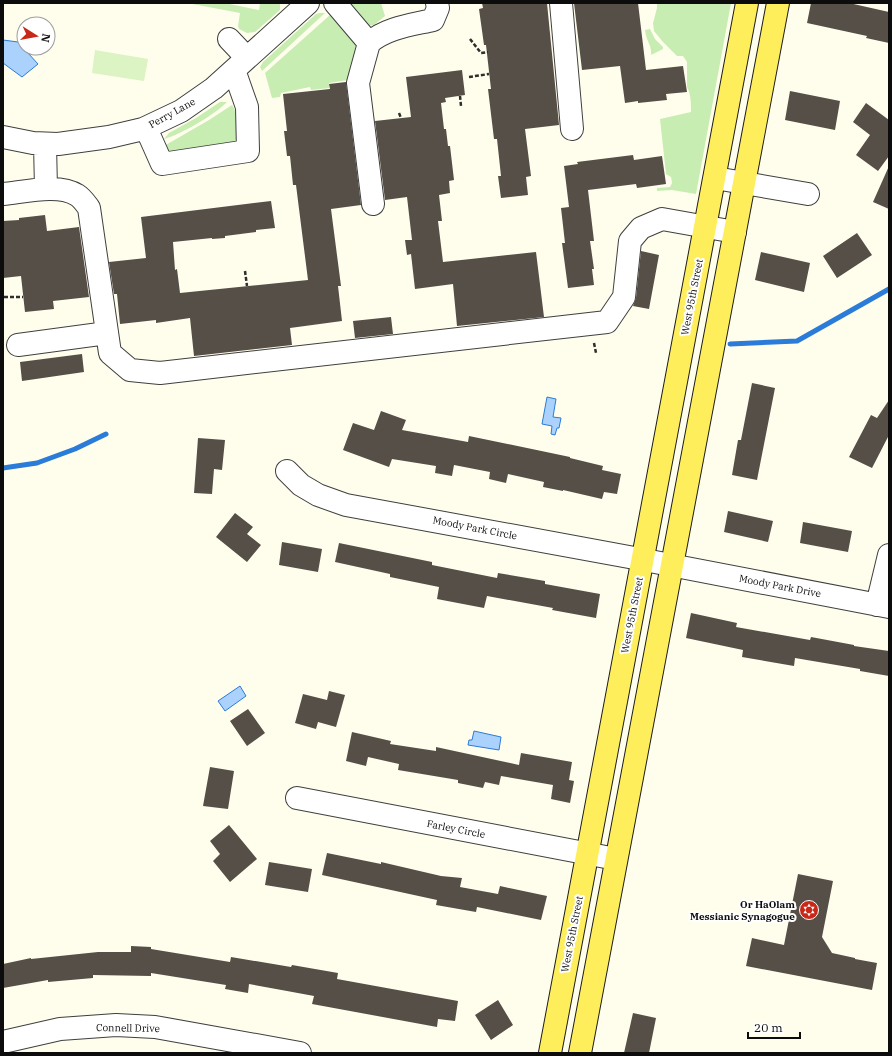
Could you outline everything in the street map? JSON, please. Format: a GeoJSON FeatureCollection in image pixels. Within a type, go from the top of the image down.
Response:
{"type":"FeatureCollection","features":[{"type":"Feature","properties":{"kind":"main road","name":"West 95th Street"},"geometry":{"type":"LineString","coordinates":[[550,1053],[747,3]]}},
{"type":"Feature","properties":{"kind":"main road"},"geometry":{"type":"LineString","coordinates":[[580,1053],[778,3]]}},
{"type":"Feature","properties":{"kind":"main road"},"geometry":{"type":"LineString","coordinates":[[673,398],[702,403]]}},
{"type":"Feature","properties":{"kind":"street"},"geometry":{"type":"LineString","coordinates":[[335,3],[369,43]]}},
{"type":"Feature","properties":{"kind":"street"},"geometry":{"type":"LineString","coordinates":[[373,204],[358,83],[369,43],[376,36],[401,27],[433,20],[438,8],[437,3]]}},
{"type":"Feature","properties":{"kind":"street"},"geometry":{"type":"LineString","coordinates":[[561,3],[572,129]]}},
{"type":"Feature","properties":{"kind":"street","name":"Perry Lane"},"geometry":{"type":"LineString","coordinates":[[3,137],[33,143],[58,144],[109,137],[146,128],[181,111],[214,88],[303,4]]}},
{"type":"Feature","properties":{"kind":"street"},"geometry":{"type":"LineString","coordinates":[[146,128],[162,164],[248,151],[247,107],[240,64],[229,39]]}},
{"type":"Feature","properties":{"kind":"street"},"geometry":{"type":"LineString","coordinates":[[45,144],[46,189]]}},
{"type":"Feature","properties":{"kind":"street"},"geometry":{"type":"LineString","coordinates":[[715,178],[808,194]]}},
{"type":"Feature","properties":{"kind":"street"},"geometry":{"type":"LineString","coordinates":[[3,194],[46,189],[64,189],[77,195],[89,208],[110,353],[130,370],[160,373],[607,322],[624,297],[630,241],[641,228],[662,219],[735,232]]}},
{"type":"Feature","properties":{"kind":"street"},"geometry":{"type":"LineString","coordinates":[[18,345],[108,333]]}},
{"type":"Feature","properties":{"kind":"street","name":"Moody Park Circle"},"geometry":{"type":"LineString","coordinates":[[287,472],[301,486],[346,505],[672,565]]}},
{"type":"Feature","properties":{"kind":"street"},"geometry":{"type":"LineString","coordinates":[[883,606],[889,555]]}},
{"type":"Feature","properties":{"kind":"street","name":"Moody Park Drive"},"geometry":{"type":"LineString","coordinates":[[672,565],[883,606]]}},
{"type":"Feature","properties":{"kind":"street","name":"Farley Circle"},"geometry":{"type":"LineString","coordinates":[[297,798],[616,859]]}},
{"type":"Feature","properties":{"kind":"street","name":"Connell Drive"},"geometry":{"type":"LineString","coordinates":[[3,1042],[60,1030],[116,1025],[147,1026],[186,1031],[300,1053]]}},
{"type":"Feature","properties":{"kind":"path"},"geometry":{"type":"LineString","coordinates":[[470,39],[481,53],[488,52]]}},
{"type":"Feature","properties":{"kind":"path"},"geometry":{"type":"LineString","coordinates":[[468,77],[489,74]]}},
{"type":"Feature","properties":{"kind":"path"},"geometry":{"type":"LineString","coordinates":[[460,96],[461,106]]}},
{"type":"Feature","properties":{"kind":"path"},"geometry":{"type":"LineString","coordinates":[[398,113],[401,118]]}},
{"type":"Feature","properties":{"kind":"path"},"geometry":{"type":"LineString","coordinates":[[245,271],[246,286]]}},
{"type":"Feature","properties":{"kind":"path"},"geometry":{"type":"LineString","coordinates":[[4,297],[23,297]]}},
{"type":"Feature","properties":{"kind":"green space"},"geometry":{"type":"Polygon","coordinates":[[[187,3],[225,3],[259,10],[260,3],[280,3],[280,10],[255,32],[247,33],[239,29],[240,13],[187,3]]]}},
{"type":"Feature","properties":{"kind":"green space"},"geometry":{"type":"Polygon","coordinates":[[[347,3],[381,3],[385,16],[374,25],[367,26],[347,3]]]}},
{"type":"Feature","properties":{"kind":"green space"},"geometry":{"type":"Polygon","coordinates":[[[657,3],[731,3],[696,194],[672,190],[657,191],[657,188],[670,187],[672,183],[671,177],[666,174],[660,119],[691,112],[691,102],[687,87],[687,62],[683,56],[677,56],[654,31],[653,23],[657,3]]]}},
{"type":"Feature","properties":{"kind":"green space"},"geometry":{"type":"Polygon","coordinates":[[[325,13],[262,71],[260,67],[263,62],[316,14],[325,13]]]}},
{"type":"Feature","properties":{"kind":"green space"},"geometry":{"type":"Polygon","coordinates":[[[330,15],[356,44],[350,79],[329,83],[329,88],[311,90],[310,87],[281,93],[280,97],[272,98],[265,73],[330,15]]]}},
{"type":"Feature","properties":{"kind":"green space"},"geometry":{"type":"Polygon","coordinates":[[[650,29],[655,39],[663,47],[663,49],[651,55],[651,48],[646,37],[645,30],[650,29]]]}},
{"type":"Feature","properties":{"kind":"green space"},"geometry":{"type":"Polygon","coordinates":[[[95,50],[148,59],[144,81],[92,73],[95,50]]]}},
{"type":"Feature","properties":{"kind":"green space"},"geometry":{"type":"Polygon","coordinates":[[[220,102],[227,102],[197,124],[164,139],[169,133],[196,118],[220,102]]]}},
{"type":"Feature","properties":{"kind":"green space"},"geometry":{"type":"Polygon","coordinates":[[[232,105],[237,117],[238,130],[238,138],[233,144],[171,151],[164,146],[209,120],[232,105]]]}},
{"type":"Feature","properties":{"kind":"water"},"geometry":{"type":"Polygon","coordinates":[[[3,40],[16,42],[16,56],[31,56],[38,64],[22,77],[3,63],[3,40]]]}},
{"type":"Feature","properties":{"kind":"water"},"geometry":{"type":"Polygon","coordinates":[[[547,397],[556,399],[553,417],[561,418],[559,428],[557,428],[555,435],[551,434],[552,426],[542,424],[547,397]]]}},
{"type":"Feature","properties":{"kind":"water"},"geometry":{"type":"Polygon","coordinates":[[[240,686],[246,696],[225,711],[218,701],[240,686]]]}},
{"type":"Feature","properties":{"kind":"water"},"geometry":{"type":"Polygon","coordinates":[[[474,731],[501,737],[499,750],[468,745],[469,740],[472,740],[474,731]]]}},
{"type":"Feature","properties":{"kind":"building"},"geometry":{"type":"Polygon","coordinates":[[[482,3],[547,3],[559,125],[525,129],[531,176],[526,177],[528,195],[501,198],[498,176],[501,176],[497,139],[494,139],[488,89],[491,89],[486,45],[484,45],[479,9],[483,8],[482,3]]]}},
{"type":"Feature","properties":{"kind":"building"},"geometry":{"type":"Polygon","coordinates":[[[574,3],[638,3],[646,70],[683,66],[687,92],[666,94],[667,100],[625,103],[620,66],[582,70],[574,3]]]}},
{"type":"Feature","properties":{"kind":"building"},"geometry":{"type":"Polygon","coordinates":[[[811,3],[849,3],[889,12],[889,43],[866,38],[867,36],[807,23],[811,3]]]}},
{"type":"Feature","properties":{"kind":"building"},"geometry":{"type":"Polygon","coordinates":[[[462,70],[465,95],[445,98],[446,102],[441,103],[444,129],[446,129],[448,146],[450,146],[454,180],[449,181],[450,193],[439,195],[442,221],[438,221],[443,262],[536,252],[544,317],[457,326],[453,284],[415,289],[411,254],[407,255],[405,240],[412,240],[407,197],[385,200],[375,121],[411,117],[406,77],[462,70]]]}},
{"type":"Feature","properties":{"kind":"building"},"geometry":{"type":"Polygon","coordinates":[[[346,82],[361,205],[331,209],[341,286],[338,286],[342,321],[290,328],[292,345],[194,356],[190,318],[156,323],[156,320],[120,324],[117,294],[114,294],[109,262],[146,258],[141,217],[271,201],[275,228],[225,236],[225,238],[173,242],[175,270],[177,269],[180,293],[308,280],[296,185],[293,185],[290,156],[287,156],[284,131],[287,131],[283,94],[330,89],[329,84],[346,82]]]}},
{"type":"Feature","properties":{"kind":"building"},"geometry":{"type":"Polygon","coordinates":[[[790,91],[840,101],[835,130],[785,120],[790,91]]]}},
{"type":"Feature","properties":{"kind":"building"},"geometry":{"type":"Polygon","coordinates":[[[866,103],[889,120],[889,156],[878,171],[856,155],[870,135],[853,122],[866,103]]]}},
{"type":"Feature","properties":{"kind":"building"},"geometry":{"type":"Polygon","coordinates":[[[633,155],[634,160],[662,156],[666,184],[637,188],[636,184],[588,190],[594,241],[590,241],[594,269],[592,269],[594,285],[568,288],[562,243],[565,243],[561,208],[569,207],[564,166],[578,164],[577,162],[633,155]]]}},
{"type":"Feature","properties":{"kind":"building"},"geometry":{"type":"Polygon","coordinates":[[[889,166],[889,209],[873,202],[889,166]]]}},
{"type":"Feature","properties":{"kind":"building"},"geometry":{"type":"Polygon","coordinates":[[[45,215],[47,231],[79,227],[89,297],[53,301],[54,309],[25,312],[21,276],[3,278],[3,221],[19,220],[19,218],[45,215]]]}},
{"type":"Feature","properties":{"kind":"building"},"geometry":{"type":"Polygon","coordinates":[[[857,233],[872,255],[837,278],[823,256],[857,233]]]}},
{"type":"Feature","properties":{"kind":"building"},"geometry":{"type":"Polygon","coordinates":[[[641,251],[659,255],[649,309],[633,306],[636,298],[641,251]]]}},
{"type":"Feature","properties":{"kind":"building"},"geometry":{"type":"Polygon","coordinates":[[[761,252],[810,263],[804,292],[755,280],[761,252]]]}},
{"type":"Feature","properties":{"kind":"building"},"geometry":{"type":"Polygon","coordinates":[[[391,317],[393,334],[355,338],[353,321],[391,317]]]}},
{"type":"Feature","properties":{"kind":"building"},"geometry":{"type":"Polygon","coordinates":[[[82,354],[84,372],[22,381],[20,362],[82,354]]]}},
{"type":"Feature","properties":{"kind":"building"},"geometry":{"type":"Polygon","coordinates":[[[752,383],[775,388],[757,480],[732,475],[738,440],[741,440],[752,383]]]}},
{"type":"Feature","properties":{"kind":"building"},"geometry":{"type":"Polygon","coordinates":[[[889,400],[889,435],[872,468],[849,457],[871,415],[877,418],[889,400]]]}},
{"type":"Feature","properties":{"kind":"building"},"geometry":{"type":"Polygon","coordinates":[[[381,411],[406,420],[402,430],[468,442],[469,436],[570,457],[603,466],[602,470],[621,474],[617,494],[604,492],[602,499],[543,487],[544,482],[508,474],[506,483],[489,479],[490,472],[454,465],[452,476],[435,473],[436,466],[392,459],[389,467],[343,450],[353,423],[374,430],[381,411]]]}},
{"type":"Feature","properties":{"kind":"building"},"geometry":{"type":"Polygon","coordinates":[[[198,438],[225,440],[222,470],[214,469],[212,494],[194,493],[198,438]]]}},
{"type":"Feature","properties":{"kind":"building"},"geometry":{"type":"Polygon","coordinates":[[[728,511],[773,521],[768,542],[724,532],[728,511]]]}},
{"type":"Feature","properties":{"kind":"building"},"geometry":{"type":"Polygon","coordinates":[[[235,513],[253,527],[247,534],[261,545],[247,562],[216,537],[235,513]]]}},
{"type":"Feature","properties":{"kind":"building"},"geometry":{"type":"Polygon","coordinates":[[[803,522],[852,531],[848,552],[800,543],[803,522]]]}},
{"type":"Feature","properties":{"kind":"building"},"geometry":{"type":"Polygon","coordinates":[[[282,542],[322,549],[318,572],[279,565],[282,542]]]}},
{"type":"Feature","properties":{"kind":"building"},"geometry":{"type":"Polygon","coordinates":[[[339,543],[432,562],[432,565],[497,578],[498,573],[545,581],[545,584],[600,594],[596,618],[552,610],[553,608],[487,596],[484,608],[437,599],[439,587],[390,577],[390,574],[335,562],[339,543]]]}},
{"type":"Feature","properties":{"kind":"building"},"geometry":{"type":"Polygon","coordinates":[[[691,613],[737,623],[736,627],[810,640],[811,637],[854,646],[889,651],[889,676],[860,671],[860,669],[795,658],[794,666],[742,657],[743,650],[686,638],[691,613]]]}},
{"type":"Feature","properties":{"kind":"building"},"geometry":{"type":"Polygon","coordinates":[[[329,691],[345,695],[336,727],[318,722],[316,729],[295,723],[303,694],[327,700],[329,691]]]}},
{"type":"Feature","properties":{"kind":"building"},"geometry":{"type":"Polygon","coordinates":[[[248,709],[265,733],[247,746],[230,721],[248,709]]]}},
{"type":"Feature","properties":{"kind":"building"},"geometry":{"type":"Polygon","coordinates":[[[352,732],[391,741],[390,744],[436,751],[436,747],[519,765],[521,753],[572,762],[569,780],[574,781],[570,803],[551,799],[553,785],[501,776],[499,785],[485,782],[483,788],[458,783],[458,780],[398,770],[399,764],[368,757],[366,766],[346,761],[352,732]]]}},
{"type":"Feature","properties":{"kind":"building"},"geometry":{"type":"Polygon","coordinates":[[[210,767],[234,771],[228,809],[203,806],[210,767]]]}},
{"type":"Feature","properties":{"kind":"building"},"geometry":{"type":"Polygon","coordinates":[[[229,825],[257,859],[230,882],[213,861],[220,854],[210,841],[229,825]]]}},
{"type":"Feature","properties":{"kind":"building"},"geometry":{"type":"Polygon","coordinates":[[[327,853],[381,864],[381,862],[441,876],[462,878],[460,887],[498,894],[500,886],[547,896],[541,920],[477,907],[476,912],[436,905],[437,900],[322,875],[327,853]]]}},
{"type":"Feature","properties":{"kind":"building"},"geometry":{"type":"Polygon","coordinates":[[[269,862],[312,869],[308,892],[265,885],[269,862]]]}},
{"type":"Feature","properties":{"kind":"building","name":"Or HaOlam Messianic Synagogue"},"geometry":{"type":"Polygon","coordinates":[[[798,874],[833,881],[822,937],[832,953],[877,963],[872,990],[746,966],[752,938],[784,945],[798,874]]]}},
{"type":"Feature","properties":{"kind":"building"},"geometry":{"type":"Polygon","coordinates":[[[131,946],[151,947],[151,949],[230,962],[231,957],[338,973],[337,979],[458,1001],[455,1021],[438,1019],[437,1027],[312,1004],[314,996],[249,984],[248,993],[225,989],[226,985],[151,973],[151,976],[93,975],[93,978],[48,982],[48,980],[3,988],[3,964],[31,958],[98,952],[131,952],[131,946]]]}},
{"type":"Feature","properties":{"kind":"building"},"geometry":{"type":"Polygon","coordinates":[[[498,1000],[513,1025],[491,1040],[475,1015],[498,1000]]]}},
{"type":"Feature","properties":{"kind":"building"},"geometry":{"type":"Polygon","coordinates":[[[633,1013],[656,1018],[649,1053],[624,1053],[633,1013]]]}},
{"type":"Feature","properties":{"kind":"waterway"},"geometry":{"type":"LineString","coordinates":[[730,344],[797,341],[889,289]]}},
{"type":"Feature","properties":{"kind":"waterway"},"geometry":{"type":"LineString","coordinates":[[3,468],[37,463],[75,449],[106,434]]}},
{"type":"Feature","properties":{"kind":"place","name":"Or HaOlam Messianic Synagogue"},"geometry":{"type":"Point","coordinates":[809,910]}}]}
